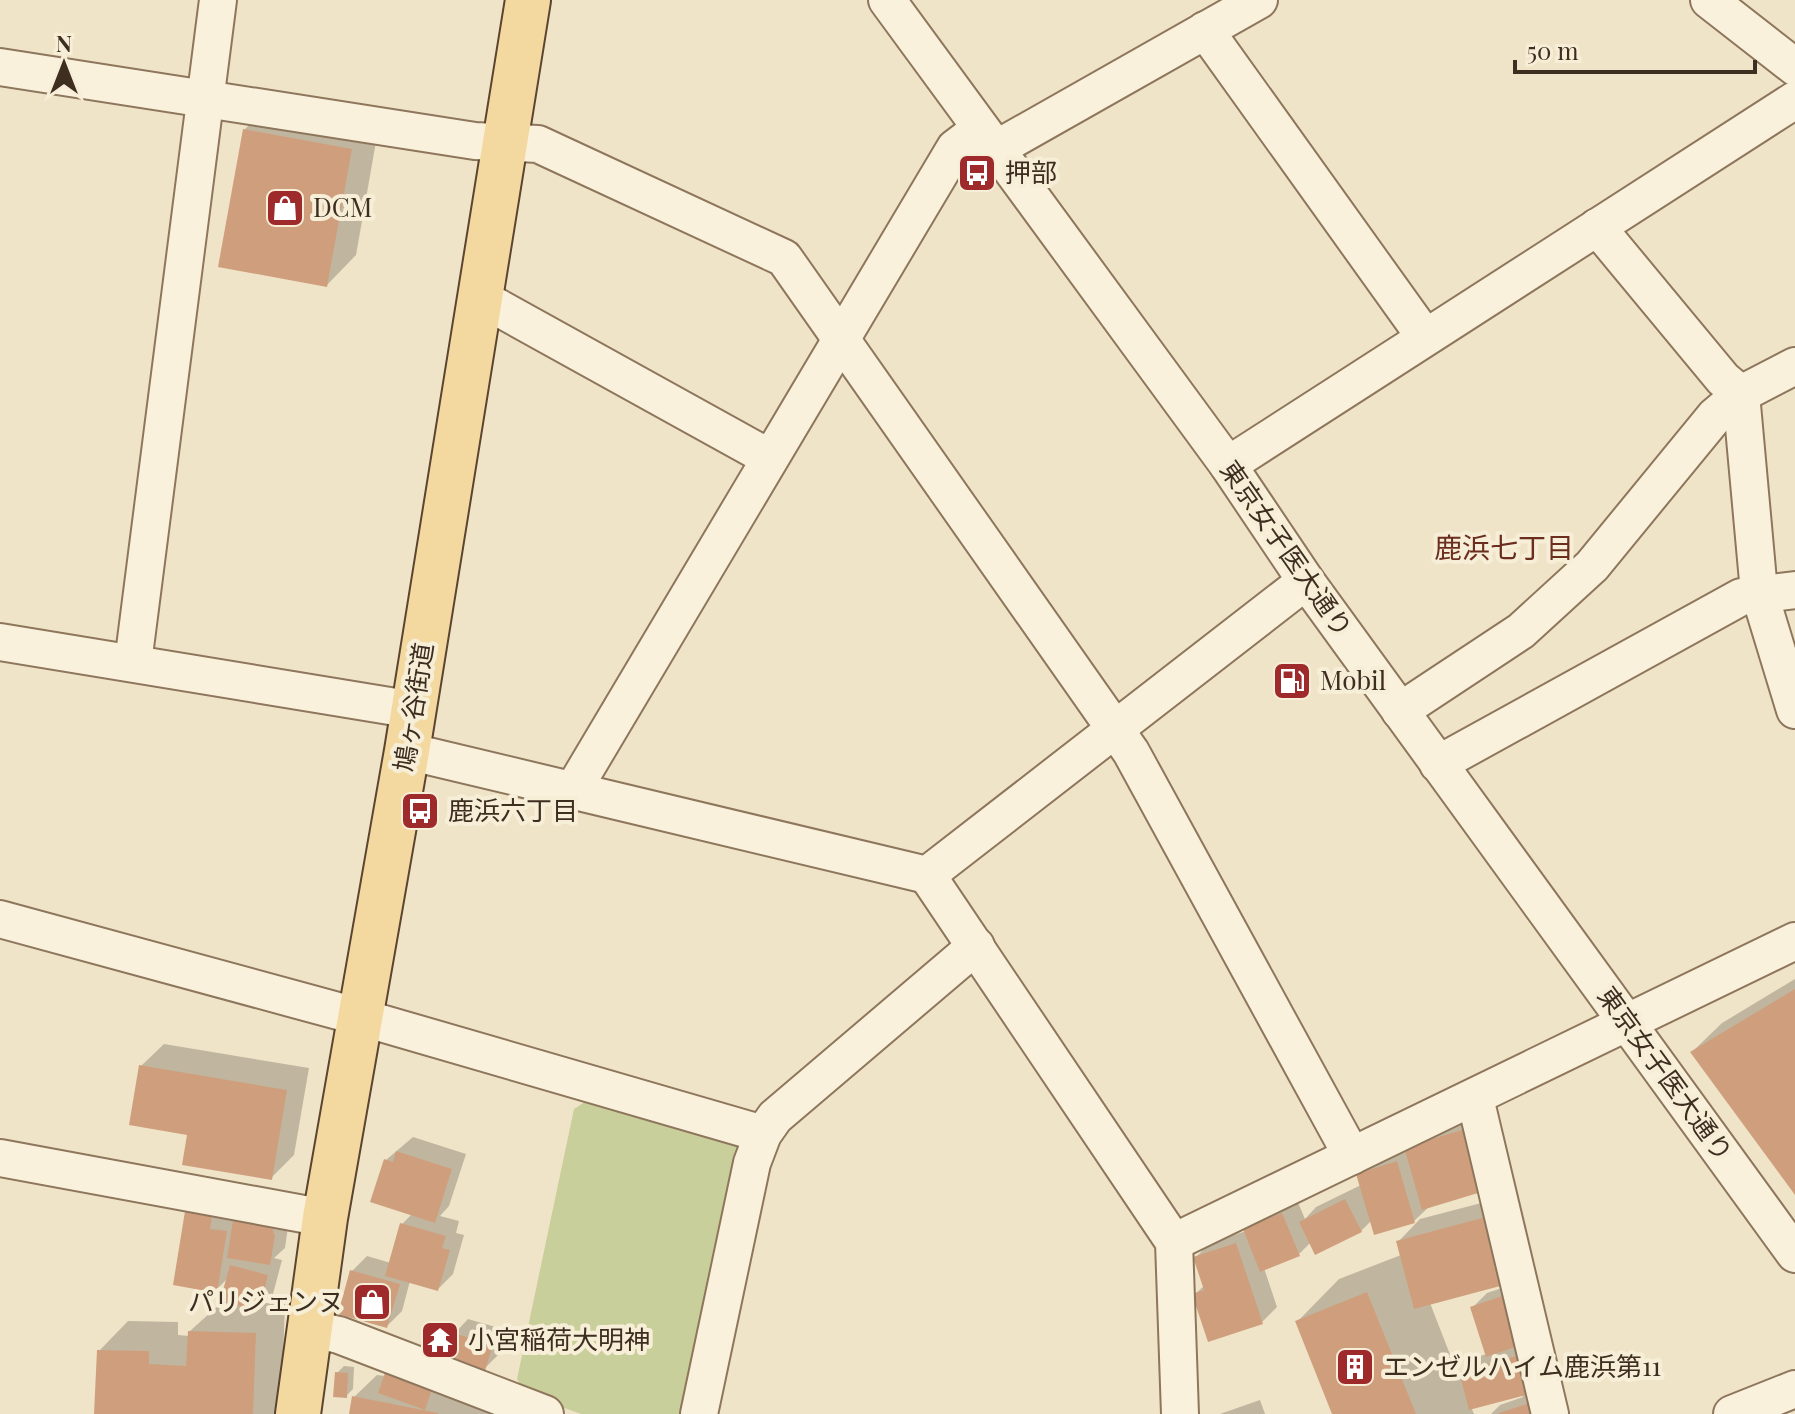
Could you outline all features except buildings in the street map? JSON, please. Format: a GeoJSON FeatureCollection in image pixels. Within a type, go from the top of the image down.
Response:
{"type":"FeatureCollection","features":[{"type":"Feature","properties":{"kind":"main road","name":"鳩ヶ谷街道"},"geometry":{"type":"LineString","coordinates":[[298,1414],[307,1328],[410,731],[528,0]]}},
{"type":"Feature","properties":{"kind":"street"},"geometry":{"type":"LineString","coordinates":[[133,663],[218,0]]}},
{"type":"Feature","properties":{"kind":"street","name":"東京女子医大通り"},"geometry":{"type":"LineString","coordinates":[[887,0],[1228,465],[1306,581],[1795,1254]]}},
{"type":"Feature","properties":{"kind":"street"},"geometry":{"type":"LineString","coordinates":[[573,790],[839,337],[955,148],[988,139],[1259,0]]}},
{"type":"Feature","properties":{"kind":"street"},"geometry":{"type":"LineString","coordinates":[[1709,0],[1795,67]]}},
{"type":"Feature","properties":{"kind":"street"},"geometry":{"type":"LineString","coordinates":[[1205,30],[1425,337]]}},
{"type":"Feature","properties":{"kind":"street"},"geometry":{"type":"LineString","coordinates":[[0,67],[475,141],[505,140],[538,144],[784,258],[1131,752],[1352,1156]]}},
{"type":"Feature","properties":{"kind":"street"},"geometry":{"type":"LineString","coordinates":[[1228,465],[1795,100]]}},
{"type":"Feature","properties":{"kind":"street"},"geometry":{"type":"LineString","coordinates":[[1597,227],[1723,379],[1741,394],[1759,592],[1795,710]]}},
{"type":"Feature","properties":{"kind":"street"},"geometry":{"type":"LineString","coordinates":[[479,297],[768,457]]}},
{"type":"Feature","properties":{"kind":"street"},"geometry":{"type":"LineString","coordinates":[[1400,711],[1521,631],[1592,566],[1715,416],[1741,394],[1795,366]]}},
{"type":"Feature","properties":{"kind":"street"},"geometry":{"type":"LineString","coordinates":[[927,875],[1306,581]]}},
{"type":"Feature","properties":{"kind":"street"},"geometry":{"type":"LineString","coordinates":[[1438,764],[1741,597],[1759,592],[1795,590]]}},
{"type":"Feature","properties":{"kind":"street"},"geometry":{"type":"LineString","coordinates":[[0,642],[133,663],[410,731],[573,790],[927,875],[1174,1242],[1180,1414]]}},
{"type":"Feature","properties":{"kind":"street"},"geometry":{"type":"LineString","coordinates":[[0,919],[360,1017],[763,1134]]}},
{"type":"Feature","properties":{"kind":"street"},"geometry":{"type":"LineString","coordinates":[[1174,1242],[1795,941]]}},
{"type":"Feature","properties":{"kind":"street"},"geometry":{"type":"LineString","coordinates":[[699,1414],[752,1163],[763,1134],[775,1117],[976,946]]}},
{"type":"Feature","properties":{"kind":"street"},"geometry":{"type":"LineString","coordinates":[[1475,1098],[1550,1414]]}},
{"type":"Feature","properties":{"kind":"street"},"geometry":{"type":"LineString","coordinates":[[0,1158],[325,1218]]}},
{"type":"Feature","properties":{"kind":"street"},"geometry":{"type":"LineString","coordinates":[[307,1328],[339,1335],[545,1414]]}},
{"type":"Feature","properties":{"kind":"street"},"geometry":{"type":"LineString","coordinates":[[1732,1414],[1795,1389]]}},
{"type":"Feature","properties":{"kind":"green space"},"geometry":{"type":"Polygon","coordinates":[[[588,1100],[734,1142],[744,1154],[685,1414],[581,1414],[526,1394],[517,1379],[574,1109],[588,1100]]]}},
{"type":"Feature","properties":{"kind":"place","name":"押部"},"geometry":{"type":"Point","coordinates":[977,173]}},
{"type":"Feature","properties":{"kind":"place","name":"DCM"},"geometry":{"type":"Point","coordinates":[285,208]}},
{"type":"Feature","properties":{"kind":"place","name":"Mobil"},"geometry":{"type":"Point","coordinates":[1292,681]}},
{"type":"Feature","properties":{"kind":"place","name":"鹿浜六丁目"},"geometry":{"type":"Point","coordinates":[420,811]}},
{"type":"Feature","properties":{"kind":"place","name":"パリジェンヌ"},"geometry":{"type":"Point","coordinates":[372,1302]}},
{"type":"Feature","properties":{"kind":"place","name":"小宮稲荷大明神"},"geometry":{"type":"Point","coordinates":[440,1340]}},
{"type":"Feature","properties":{"kind":"place","name":"エンゼルハイム鹿浜第11"},"geometry":{"type":"Point","coordinates":[1355,1367]}},
{"type":"Feature","properties":{"kind":"district","name":"鹿浜七丁目"},"geometry":{"type":"Point","coordinates":[1504,548]}}]}
